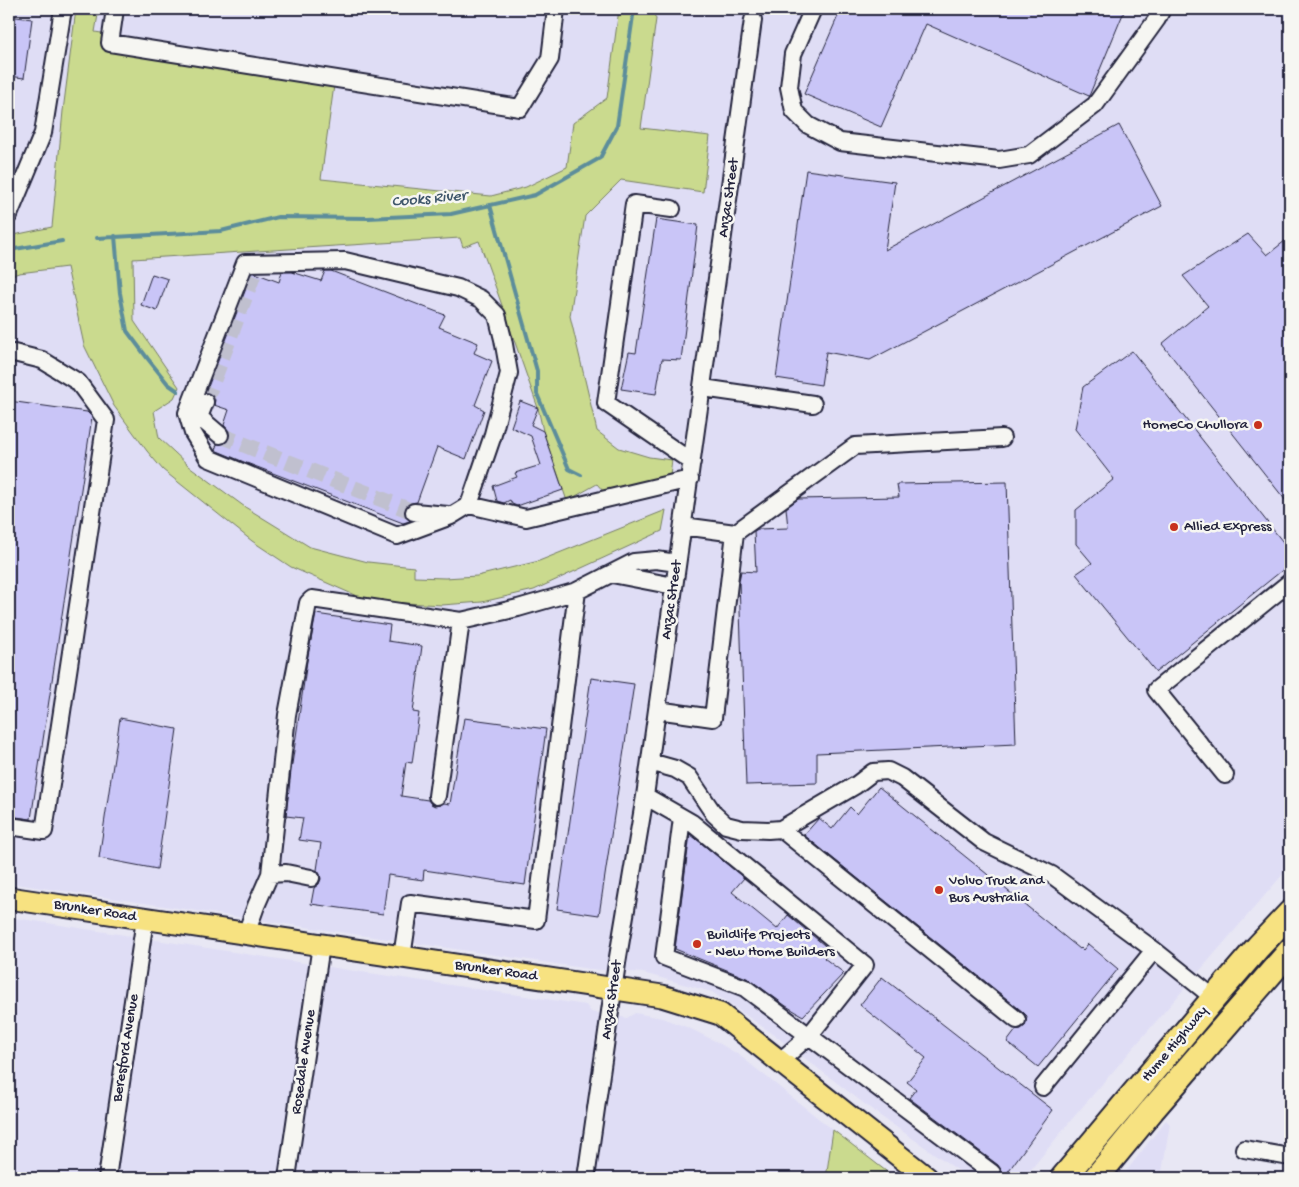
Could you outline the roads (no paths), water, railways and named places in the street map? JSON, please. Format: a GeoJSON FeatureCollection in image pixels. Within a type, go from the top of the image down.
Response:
{"type":"FeatureCollection","features":[{"type":"Feature","properties":{"kind":"highway","name":"Hume Highway"},"geometry":{"type":"LineString","coordinates":[[1063,1178],[1214,998],[1290,913]]}},
{"type":"Feature","properties":{"kind":"highway","name":"Hume Highway"},"geometry":{"type":"LineString","coordinates":[[1096,1178],[1152,1110],[1290,952]]}},
{"type":"Feature","properties":{"kind":"main road","name":"Brunker Road"},"geometry":{"type":"LineString","coordinates":[[9,898],[662,996],[720,1014],[927,1178]]}},
{"type":"Feature","properties":{"kind":"main road"},"geometry":{"type":"LineString","coordinates":[[903,1160],[939,1178]]}},
{"type":"Feature","properties":{"kind":"street"},"geometry":{"type":"LineString","coordinates":[[9,215],[42,133],[63,9]]}},
{"type":"Feature","properties":{"kind":"street"},"geometry":{"type":"LineString","coordinates":[[115,9],[110,43],[520,108],[550,59],[556,9]]}},
{"type":"Feature","properties":{"kind":"street"},"geometry":{"type":"LineString","coordinates":[[813,9],[793,54],[788,87],[794,111],[808,125],[840,142],[999,160],[1029,155],[1096,105],[1157,20],[1162,9]]}},
{"type":"Feature","properties":{"kind":"street","name":"Anzac Street"},"geometry":{"type":"LineString","coordinates":[[586,1178],[650,762],[753,20]]}},
{"type":"Feature","properties":{"kind":"street"},"geometry":{"type":"LineString","coordinates":[[672,209],[634,204],[606,403],[692,462]]}},
{"type":"Feature","properties":{"kind":"street"},"geometry":{"type":"LineString","coordinates":[[345,261],[458,288],[482,300],[497,315],[508,373],[492,438],[469,505],[451,516],[397,536],[208,458],[194,432],[197,411],[245,264],[256,268],[345,261]]}},
{"type":"Feature","properties":{"kind":"street"},"geometry":{"type":"LineString","coordinates":[[9,354],[14,353],[42,360],[78,382],[106,420],[44,832],[9,826]]}},
{"type":"Feature","properties":{"kind":"street"},"geometry":{"type":"LineString","coordinates":[[702,388],[813,404]]}},
{"type":"Feature","properties":{"kind":"street"},"geometry":{"type":"LineString","coordinates":[[197,411],[220,435]]}},
{"type":"Feature","properties":{"kind":"street"},"geometry":{"type":"LineString","coordinates":[[683,526],[735,533],[856,446],[1002,438]]}},
{"type":"Feature","properties":{"kind":"street"},"geometry":{"type":"LineString","coordinates":[[469,505],[526,518],[690,479]]}},
{"type":"Feature","properties":{"kind":"street"},"geometry":{"type":"LineString","coordinates":[[414,512],[451,516]]}},
{"type":"Feature","properties":{"kind":"street"},"geometry":{"type":"LineString","coordinates":[[657,710],[713,718],[735,533]]}},
{"type":"Feature","properties":{"kind":"street"},"geometry":{"type":"LineString","coordinates":[[246,934],[270,874],[287,715],[308,603],[312,599],[461,620],[518,608],[577,592],[634,562],[656,560],[677,563]]}},
{"type":"Feature","properties":{"kind":"street"},"geometry":{"type":"LineString","coordinates":[[612,574],[674,586]]}},
{"type":"Feature","properties":{"kind":"street"},"geometry":{"type":"LineString","coordinates":[[1224,775],[1156,690],[1290,582]]}},
{"type":"Feature","properties":{"kind":"street"},"geometry":{"type":"LineString","coordinates":[[402,957],[410,903],[536,920],[577,592]]}},
{"type":"Feature","properties":{"kind":"street"},"geometry":{"type":"LineString","coordinates":[[437,796],[461,620]]}},
{"type":"Feature","properties":{"kind":"street"},"geometry":{"type":"LineString","coordinates":[[650,762],[675,769],[689,778],[714,814],[726,825],[742,829],[768,830],[781,829],[856,785],[873,772],[888,771],[902,778],[984,842],[1052,875],[1154,950],[1214,998]]}},
{"type":"Feature","properties":{"kind":"street"},"geometry":{"type":"LineString","coordinates":[[645,796],[692,823],[865,965],[810,1036],[780,1062]]}},
{"type":"Feature","properties":{"kind":"street"},"geometry":{"type":"LineString","coordinates":[[682,818],[664,957],[745,988],[992,1173]]}},
{"type":"Feature","properties":{"kind":"street"},"geometry":{"type":"LineString","coordinates":[[781,829],[1017,1020]]}},
{"type":"Feature","properties":{"kind":"street"},"geometry":{"type":"LineString","coordinates":[[270,874],[286,873],[311,878]]}},
{"type":"Feature","properties":{"kind":"street","name":"Beresford Avenue"},"geometry":{"type":"LineString","coordinates":[[107,1178],[146,919]]}},
{"type":"Feature","properties":{"kind":"street","name":"Rosedale Avenue"},"geometry":{"type":"LineString","coordinates":[[287,1178],[321,945]]}},
{"type":"Feature","properties":{"kind":"street"},"geometry":{"type":"LineString","coordinates":[[1043,1087],[1154,950]]}},
{"type":"Feature","properties":{"kind":"street"},"geometry":{"type":"LineString","coordinates":[[1244,1149],[1290,1157]]}},
{"type":"Feature","properties":{"kind":"waterway","name":"Cooks River"},"geometry":{"type":"LineString","coordinates":[[97,238],[221,231],[278,217],[368,218],[451,214],[535,195],[600,158],[617,126],[634,9]]}},
{"type":"Feature","properties":{"kind":"waterway"},"geometry":{"type":"LineString","coordinates":[[490,205],[537,371],[537,394],[569,469],[581,475]]}},
{"type":"Feature","properties":{"kind":"waterway"},"geometry":{"type":"LineString","coordinates":[[115,236],[120,293],[127,331],[168,384],[178,391]]}},
{"type":"Feature","properties":{"kind":"waterway","name":"Cooks River"},"geometry":{"type":"LineString","coordinates":[[9,250],[62,241]]}},
{"type":"Feature","properties":{"kind":"tunnel"},"geometry":{"type":"LineString","coordinates":[[205,402],[254,273]]}},
{"type":"Feature","properties":{"kind":"tunnel"},"geometry":{"type":"LineString","coordinates":[[220,435],[414,512]]}},
{"type":"Feature","properties":{"kind":"place","name":"HomeCo Chullora"},"geometry":{"type":"Point","coordinates":[1258,425]}},
{"type":"Feature","properties":{"kind":"place","name":"Allied Express"},"geometry":{"type":"Point","coordinates":[1174,527]}},
{"type":"Feature","properties":{"kind":"place","name":"Volvo Truck and Bus Australia"},"geometry":{"type":"Point","coordinates":[939,890]}},
{"type":"Feature","properties":{"kind":"place","name":"Buildlife Projects - New Home Builders"},"geometry":{"type":"Point","coordinates":[697,944]}}]}
